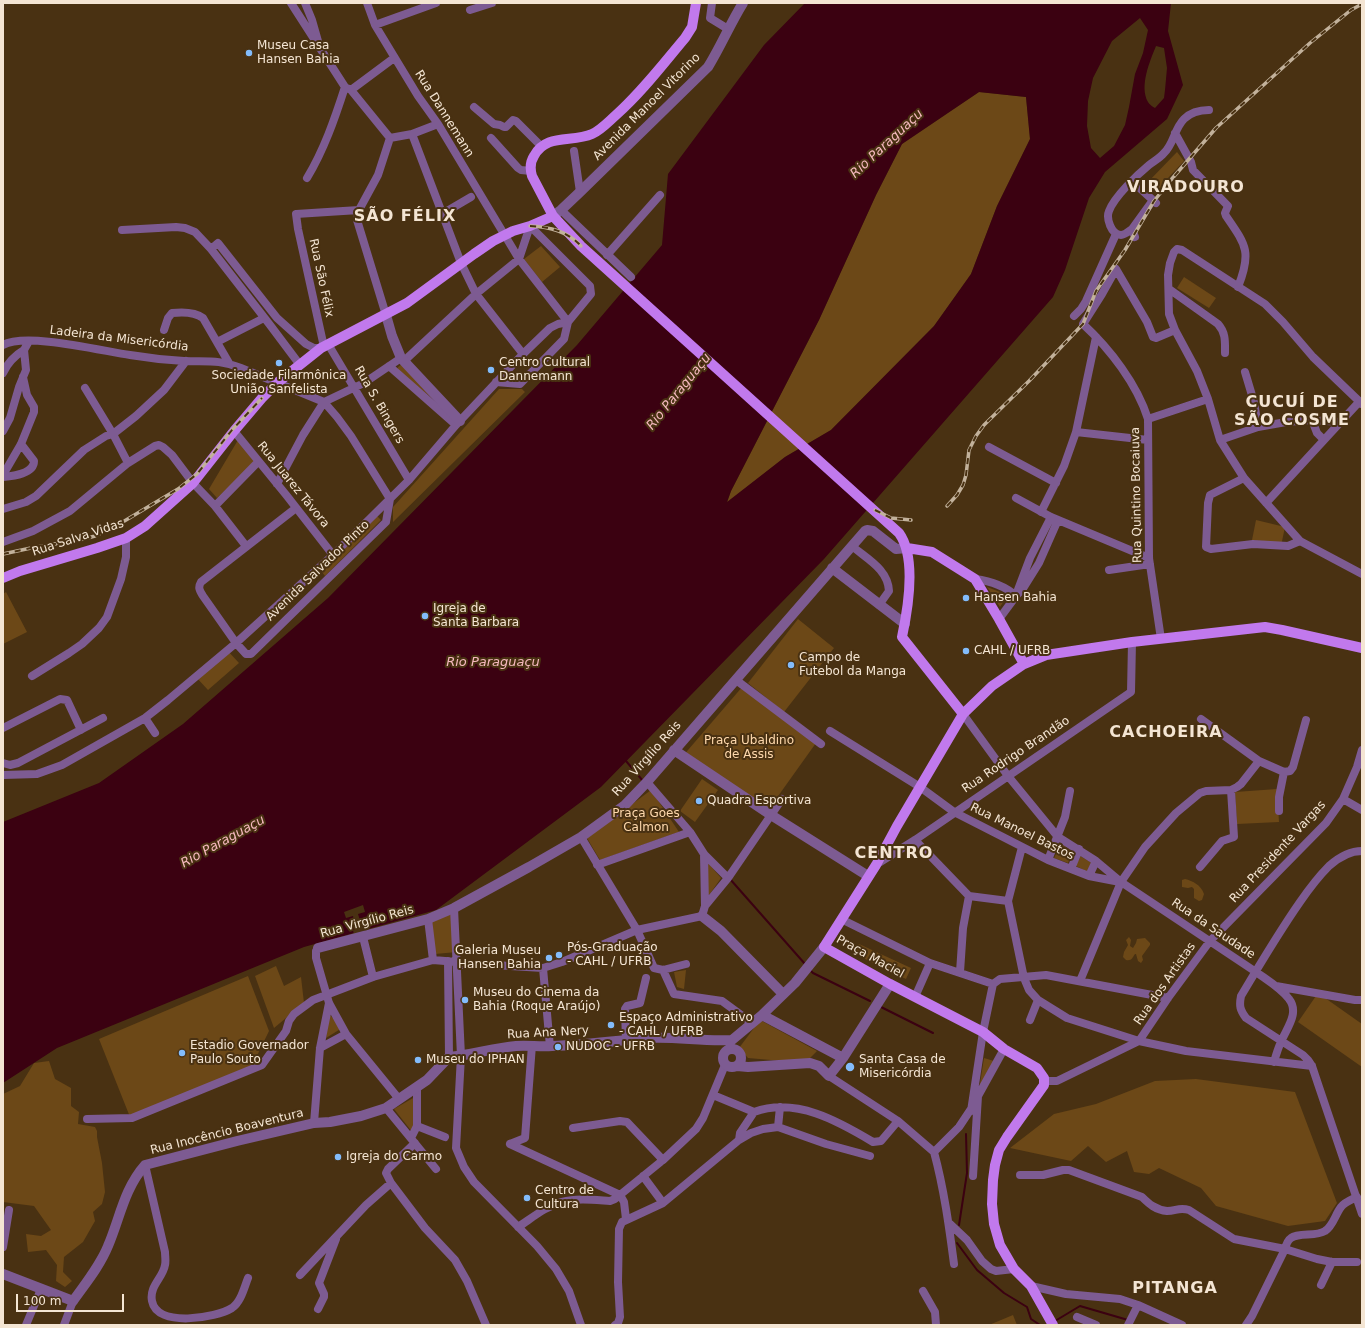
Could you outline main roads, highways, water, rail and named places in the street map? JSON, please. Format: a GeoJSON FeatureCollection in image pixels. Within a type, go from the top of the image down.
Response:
{"type":"FeatureCollection","features":[{"type":"Feature","properties":{"kind":"main road"},"geometry":{"type":"LineString","coordinates":[[696,3],[692,27],[685,38],[634,99],[604,126],[592,134],[584,137],[552,141],[541,146],[532,160],[531,171],[535,182],[582,246],[899,533],[907,548],[910,586],[902,638],[963,714],[992,686],[1024,664],[1046,655],[1132,642],[1265,627],[1362,648]]}},
{"type":"Feature","properties":{"kind":"main road","name":"Rua Salva Vidas"},"geometry":{"type":"LineString","coordinates":[[3,578],[20,571],[126,538],[145,526],[193,483],[262,398],[277,383],[324,346],[386,315],[406,303],[484,247],[520,228],[530,226],[557,213]]}},
{"type":"Feature","properties":{"kind":"main road"},"geometry":{"type":"LineString","coordinates":[[907,548],[932,552],[975,579],[1024,664]]}},
{"type":"Feature","properties":{"kind":"main road","name":"Praça Maciel"},"geometry":{"type":"LineString","coordinates":[[963,714],[876,865],[824,947],[890,984],[983,1032],[1004,1049],[1037,1068],[1042,1074],[1044,1085],[999,1150],[995,1165],[992,1204],[994,1224],[1000,1245],[1014,1269],[1031,1286],[1053,1325]]}},
{"type":"Feature","properties":{"kind":"water","name":"Rio Paraguaçu"},"geometry":{"type":"Polygon","coordinates":[[[805,3],[1171,3],[1168,31],[1183,85],[1167,119],[1105,172],[1089,198],[1065,270],[1053,297],[824,559],[601,787],[436,910],[304,947],[57,1048],[3,1083],[3,822],[99,783],[183,724],[328,598],[577,345],[662,245],[668,174],[764,45],[805,3]],[[1140,18],[1112,41],[1093,78],[1088,101],[1087,126],[1091,148],[1100,158],[1114,146],[1125,125],[1135,74],[1143,53],[1148,30],[1140,18]],[[1156,46],[1145,81],[1148,102],[1155,108],[1164,98],[1167,68],[1164,48],[1156,46]],[[979,92],[902,144],[876,195],[819,320],[731,491],[727,502],[785,457],[831,430],[934,326],[971,274],[997,206],[1030,139],[1026,97],[979,92]]]}},
{"type":"Feature","properties":{"kind":"waterway"},"geometry":{"type":"LineString","coordinates":[[626,761],[643,781]]}},
{"type":"Feature","properties":{"kind":"waterway"},"geometry":{"type":"LineString","coordinates":[[730,879],[805,964]]}},
{"type":"Feature","properties":{"kind":"waterway"},"geometry":{"type":"LineString","coordinates":[[810,970],[813,973],[870,1001]]}},
{"type":"Feature","properties":{"kind":"waterway"},"geometry":{"type":"LineString","coordinates":[[881,1007],[933,1033]]}},
{"type":"Feature","properties":{"kind":"waterway"},"geometry":{"type":"LineString","coordinates":[[959,1225],[967,1173],[966,1134]]}},
{"type":"Feature","properties":{"kind":"waterway"},"geometry":{"type":"LineString","coordinates":[[957,1243],[977,1270],[1004,1293],[1027,1307],[1031,1319],[1040,1325]]}},
{"type":"Feature","properties":{"kind":"waterway"},"geometry":{"type":"LineString","coordinates":[[1055,1321],[1080,1306],[1128,1320]]}},
{"type":"Feature","properties":{"kind":"railway"},"geometry":{"type":"LineString","coordinates":[[947,506],[957,495],[963,485],[966,475],[969,450],[976,436],[984,425],[1029,381],[1083,324],[1096,291],[1125,250],[1154,201],[1170,181],[1216,128],[1310,43],[1351,10],[1362,4]]}},
{"type":"Feature","properties":{"kind":"railway"},"geometry":{"type":"LineString","coordinates":[[530,226],[544,227],[564,233],[581,246]]}},
{"type":"Feature","properties":{"kind":"railway"},"geometry":{"type":"LineString","coordinates":[[3,554],[95,536],[116,526],[178,489],[197,474],[232,430],[262,398]]}},
{"type":"Feature","properties":{"kind":"railway"},"geometry":{"type":"LineString","coordinates":[[875,510],[891,518],[911,520]]}},
{"type":"Feature","properties":{"kind":"place","name":"Museu Casa Hansen Bahia"},"geometry":{"type":"Point","coordinates":[249,53]}},
{"type":"Feature","properties":{"kind":"place","name":"Sociedade Filarmônica União Sanfelista"},"geometry":{"type":"Point","coordinates":[279,363]}},
{"type":"Feature","properties":{"kind":"place","name":"Centro Cultural Dannemann"},"geometry":{"type":"Point","coordinates":[491,370]}},
{"type":"Feature","properties":{"kind":"place","name":"Hansen Bahia"},"geometry":{"type":"Point","coordinates":[966,598]}},
{"type":"Feature","properties":{"kind":"place","name":"Igreja de Santa Barbara"},"geometry":{"type":"Point","coordinates":[425,616]}},
{"type":"Feature","properties":{"kind":"place","name":"CAHL / UFRB"},"geometry":{"type":"Point","coordinates":[966,651]}},
{"type":"Feature","properties":{"kind":"place","name":"Campo de Futebol da Manga"},"geometry":{"type":"Point","coordinates":[791,665]}},
{"type":"Feature","properties":{"kind":"place","name":"Quadra Esportiva"},"geometry":{"type":"Point","coordinates":[699,801]}},
{"type":"Feature","properties":{"kind":"place","name":"Pós-Graduação - CAHL / UFRB"},"geometry":{"type":"Point","coordinates":[559,955]}},
{"type":"Feature","properties":{"kind":"place","name":"Galeria Museu Hansen Bahia"},"geometry":{"type":"Point","coordinates":[549,958]}},
{"type":"Feature","properties":{"kind":"place","name":"Museu do Cinema da Bahia (Roque Araújo)"},"geometry":{"type":"Point","coordinates":[465,1000]}},
{"type":"Feature","properties":{"kind":"place","name":"Espaço Administrativo - CAHL / UFRB"},"geometry":{"type":"Point","coordinates":[611,1025]}},
{"type":"Feature","properties":{"kind":"place","name":"NUDOC - UFRB"},"geometry":{"type":"Point","coordinates":[558,1047]}},
{"type":"Feature","properties":{"kind":"place","name":"Estadio Governador Paulo Souto"},"geometry":{"type":"Point","coordinates":[182,1053]}},
{"type":"Feature","properties":{"kind":"place","name":"Museu do IPHAN"},"geometry":{"type":"Point","coordinates":[418,1060]}},
{"type":"Feature","properties":{"kind":"place","name":"Santa Casa de Misericórdia"},"geometry":{"type":"Point","coordinates":[850,1067]}},
{"type":"Feature","properties":{"kind":"place","name":"Igreja do Carmo"},"geometry":{"type":"Point","coordinates":[338,1157]}},
{"type":"Feature","properties":{"kind":"place","name":"Centro de Cultura"},"geometry":{"type":"Point","coordinates":[527,1198]}},
{"type":"Feature","properties":{"kind":"district","name":"VIRADOURO"},"geometry":{"type":"Point","coordinates":[1186,188]}},
{"type":"Feature","properties":{"kind":"district","name":"SÃO FÉLIX"},"geometry":{"type":"Point","coordinates":[405,217]}},
{"type":"Feature","properties":{"kind":"district","name":"CUCUÍ DE SÃO COSME"},"geometry":{"type":"Point","coordinates":[1292,412]}},
{"type":"Feature","properties":{"kind":"district","name":"CACHOEIRA"},"geometry":{"type":"Point","coordinates":[1166,733]}},
{"type":"Feature","properties":{"kind":"district","name":"CENTRO"},"geometry":{"type":"Point","coordinates":[894,854]}},
{"type":"Feature","properties":{"kind":"district","name":"PITANGA"},"geometry":{"type":"Point","coordinates":[1175,1289]}},
{"type":"Feature","properties":{"kind":"park label","name":"Praça Ubaldino de Assis"},"geometry":{"type":"Point","coordinates":[749,748]}},
{"type":"Feature","properties":{"kind":"park label","name":"Praça Goes Calmon"},"geometry":{"type":"Point","coordinates":[646,821]}}]}
